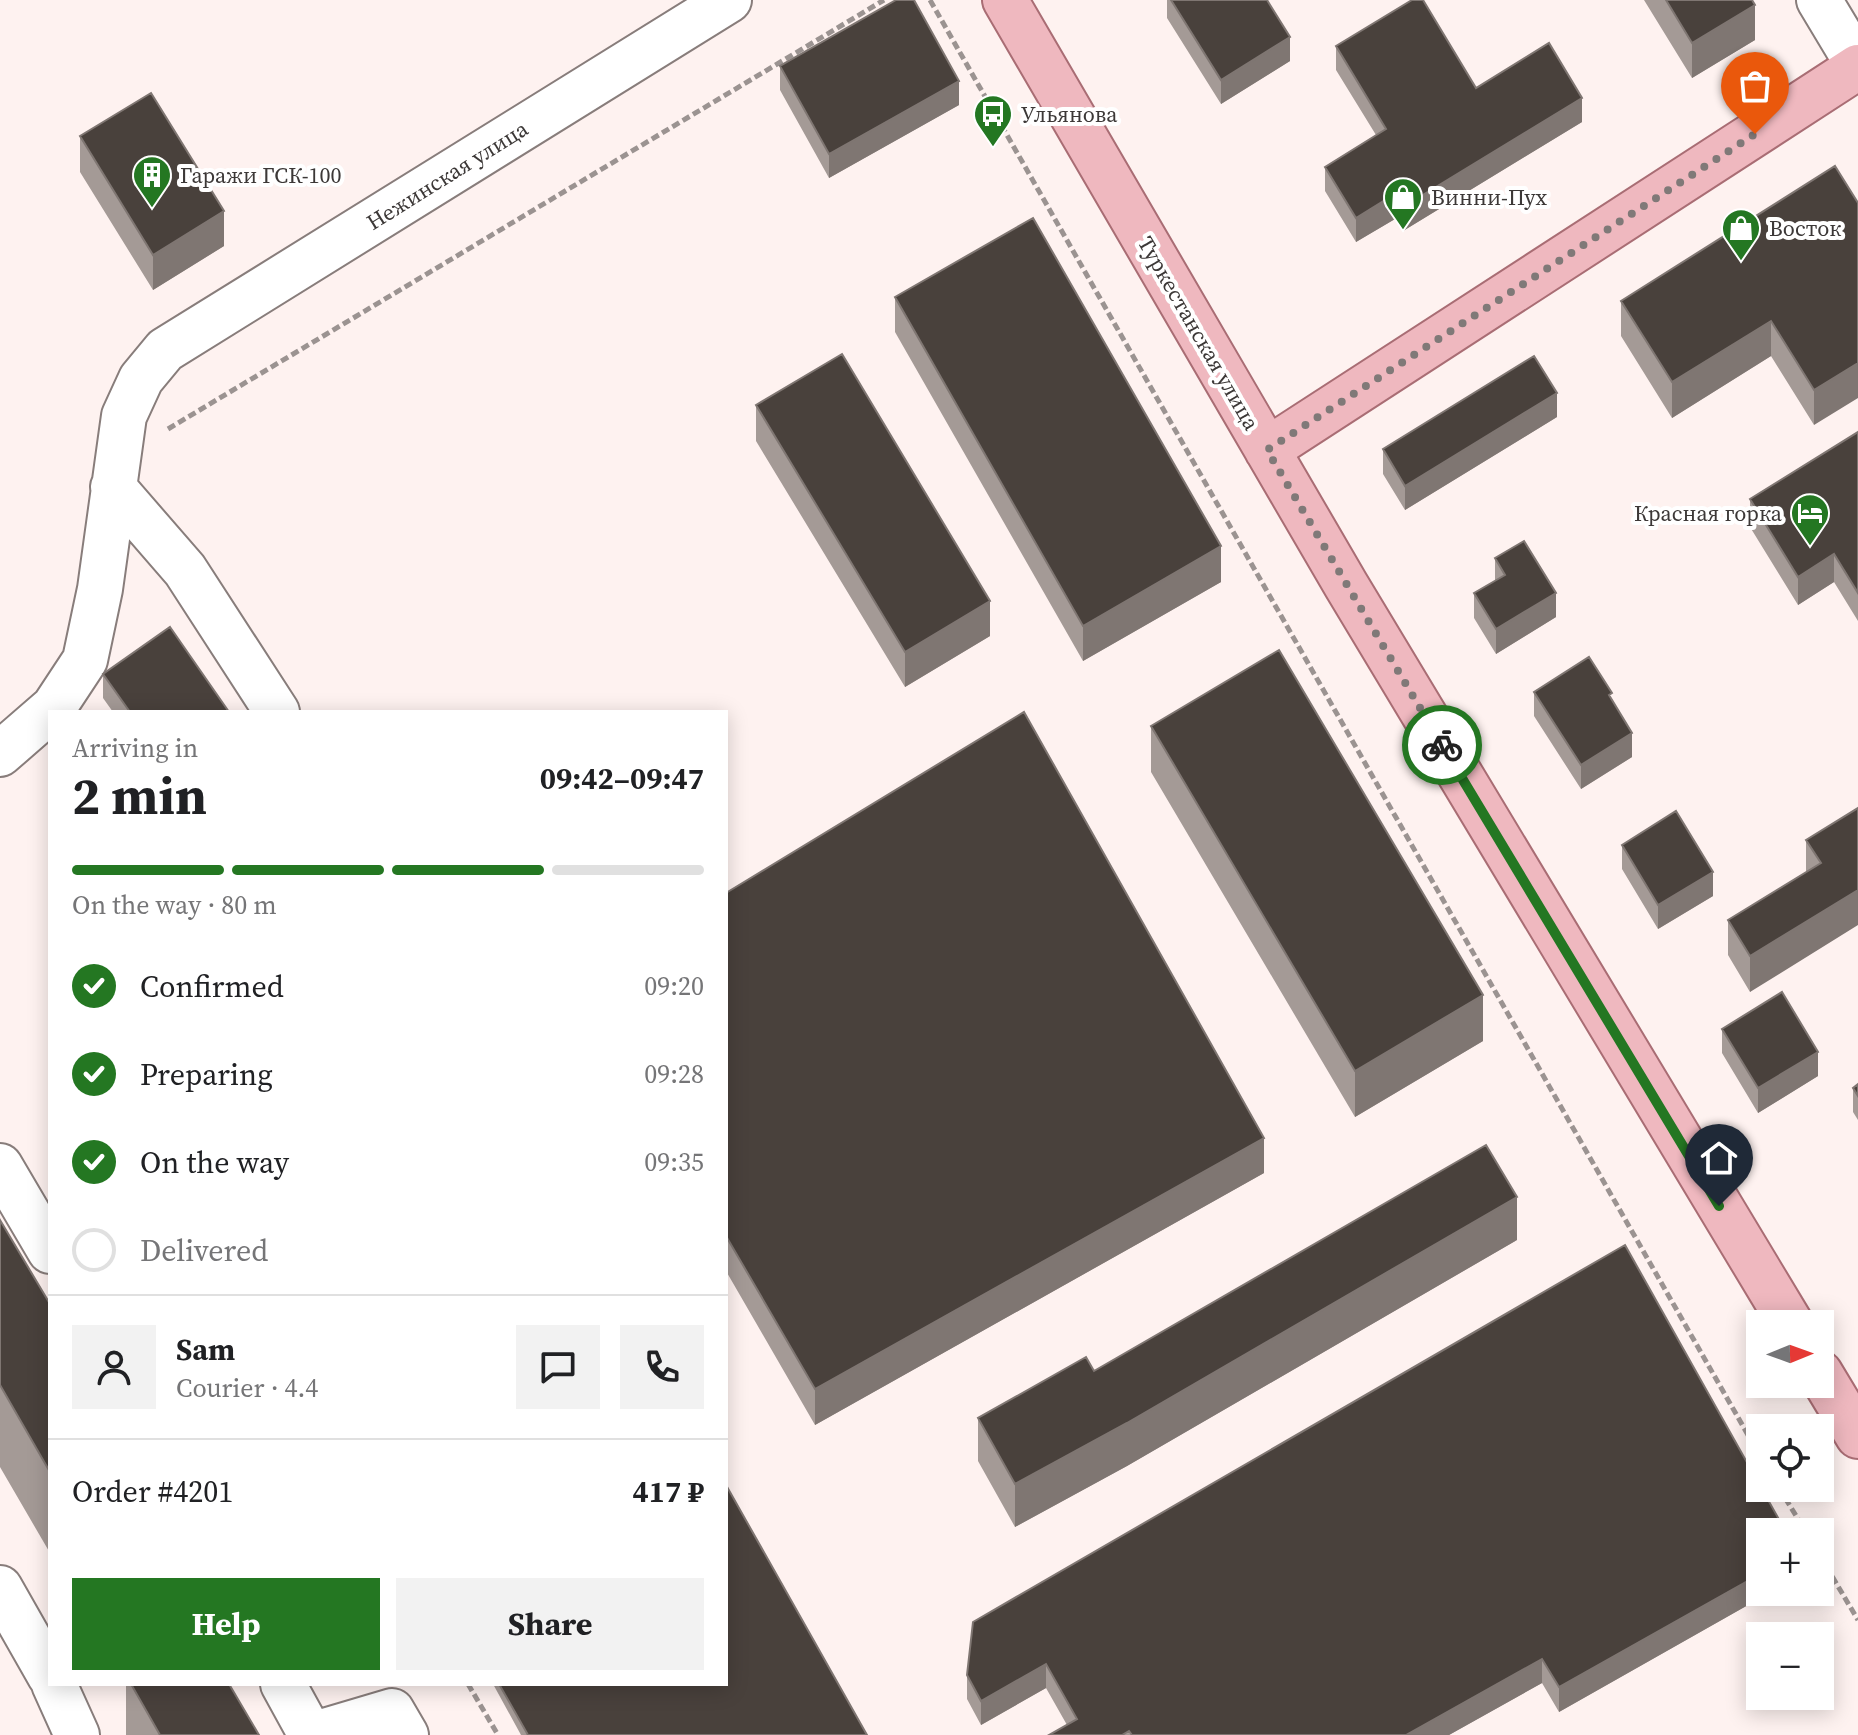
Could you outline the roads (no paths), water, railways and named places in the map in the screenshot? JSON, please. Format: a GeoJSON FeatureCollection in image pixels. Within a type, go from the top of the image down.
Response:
{"type":"FeatureCollection","features":[{"type":"Feature","properties":{"kind":"main road","name":"Туркестанская улица"},"geometry":{"type":"LineString","coordinates":[[1005,0],[1267,450],[1783,1310]]}},
{"type":"Feature","properties":{"kind":"main road"},"geometry":{"type":"LineString","coordinates":[[1267,450],[1858,66]]}},
{"type":"Feature","properties":{"kind":"main road"},"geometry":{"type":"LineString","coordinates":[[1834,1396],[1858,1436]]}},
{"type":"Feature","properties":{"kind":"street"},"geometry":{"type":"LineString","coordinates":[[1819,0],[1858,66]]}},
{"type":"Feature","properties":{"kind":"street","name":"Нежинская улица"},"geometry":{"type":"LineString","coordinates":[[51,710],[85,660],[100,589],[124,416],[141,379],[165,350],[710,5]]}},
{"type":"Feature","properties":{"kind":"street"},"geometry":{"type":"LineString","coordinates":[[113,487],[185,570],[276,710]]}},
{"type":"Feature","properties":{"kind":"street","name":"Нежинская улица"},"geometry":{"type":"LineString","coordinates":[[0,754],[48,712]]}},
{"type":"Feature","properties":{"kind":"street"},"geometry":{"type":"LineString","coordinates":[[0,1166],[48,1248]]}},
{"type":"Feature","properties":{"kind":"street"},"geometry":{"type":"LineString","coordinates":[[0,1588],[48,1672]]}},
{"type":"Feature","properties":{"kind":"street"},"geometry":{"type":"LineString","coordinates":[[55,1686],[77,1735]]}},
{"type":"Feature","properties":{"kind":"street"},"geometry":{"type":"LineString","coordinates":[[284,1686],[311,1735],[392,1711],[406,1735]]}},
{"type":"Feature","properties":{"kind":"place","name":"Ульянова"},"geometry":{"type":"Point","coordinates":[993,148]}},
{"type":"Feature","properties":{"kind":"place","name":"Гаражи ГСК-100"},"geometry":{"type":"Point","coordinates":[152,209]}},
{"type":"Feature","properties":{"kind":"place","name":"Винни-Пух"},"geometry":{"type":"Point","coordinates":[1403,231]}},
{"type":"Feature","properties":{"kind":"place","name":"Восток"},"geometry":{"type":"Point","coordinates":[1741,262]}},
{"type":"Feature","properties":{"kind":"place","name":"Красная горка"},"geometry":{"type":"Point","coordinates":[1810,547]}}]}
